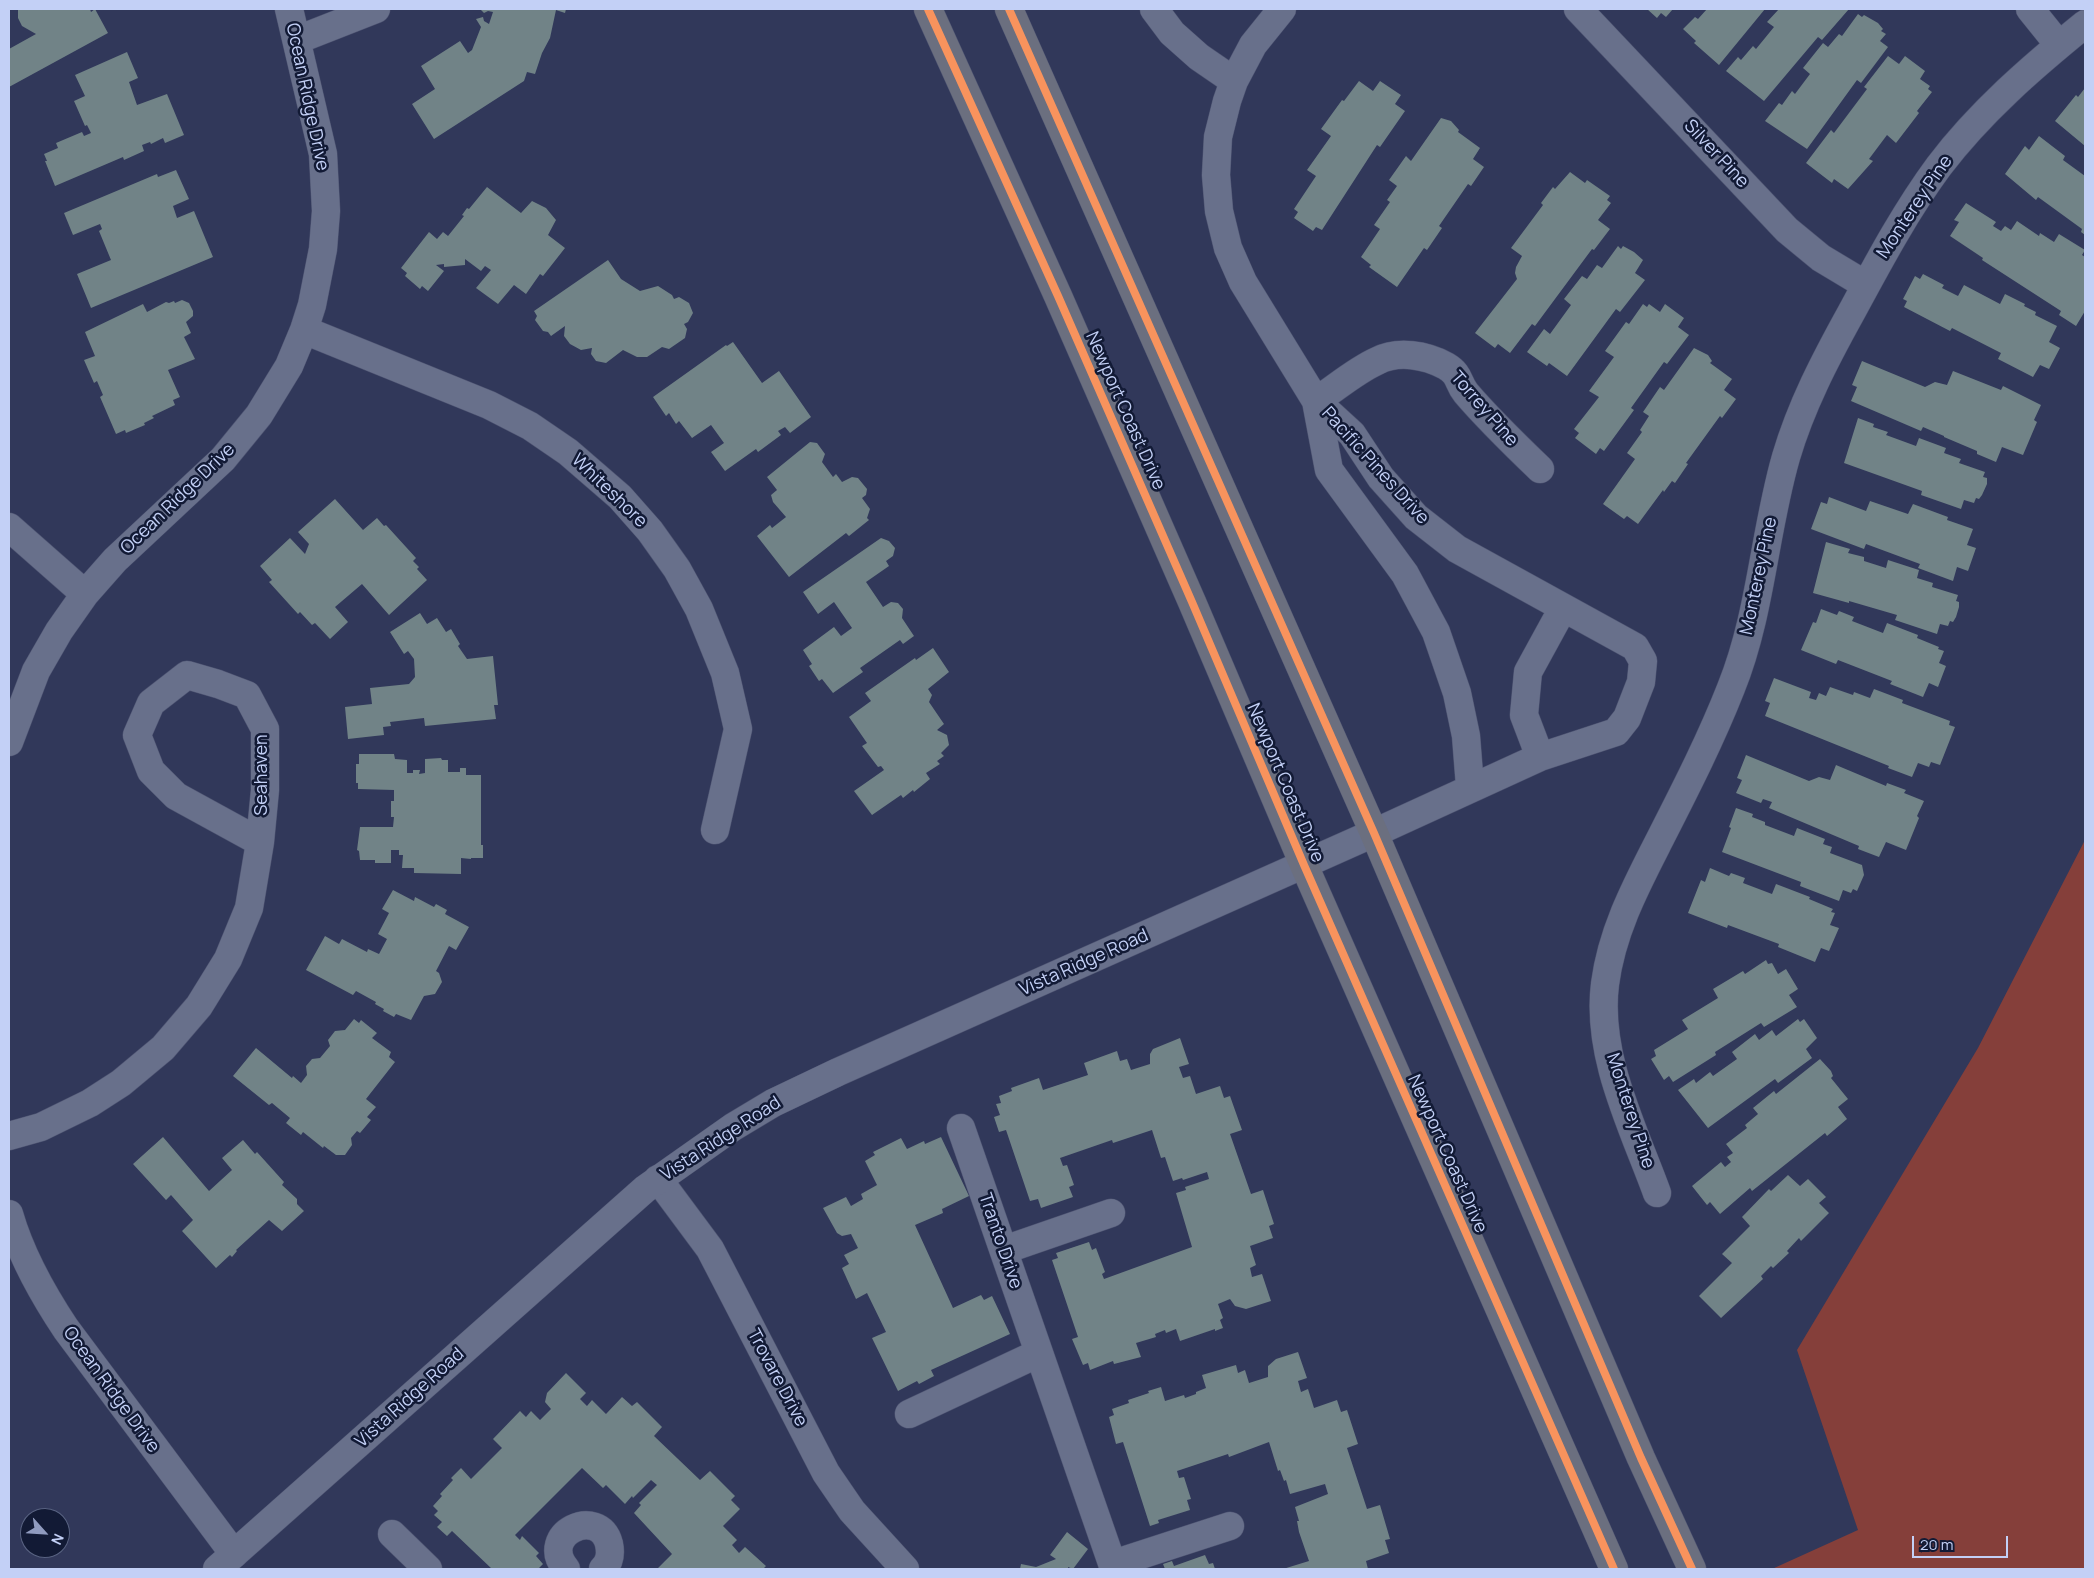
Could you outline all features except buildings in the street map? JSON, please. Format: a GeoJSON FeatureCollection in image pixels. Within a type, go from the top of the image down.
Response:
{"type":"FeatureCollection","features":[{"type":"Feature","properties":{"kind":"main road","name":"Newport Coast Drive"},"geometry":{"type":"LineString","coordinates":[[928,9],[1058,296],[1192,602],[1304,865],[1614,1569]]}},
{"type":"Feature","properties":{"kind":"main road"},"geometry":{"type":"LineString","coordinates":[[1009,9],[1374,833],[1641,1458],[1692,1569]]}},
{"type":"Feature","properties":{"kind":"street","name":"Ocean Ridge Drive"},"geometry":{"type":"LineString","coordinates":[[9,742],[36,671],[59,631],[85,594],[115,560],[229,452],[259,415],[289,366],[304,330],[312,305],[324,249],[326,211],[323,154],[288,9]]}},
{"type":"Feature","properties":{"kind":"street"},"geometry":{"type":"LineString","coordinates":[[296,40],[376,9]]}},
{"type":"Feature","properties":{"kind":"street"},"geometry":{"type":"LineString","coordinates":[[1154,9],[1172,33],[1199,57],[1234,81]]}},
{"type":"Feature","properties":{"kind":"street","name":"Pacific Pines Drive"},"geometry":{"type":"LineString","coordinates":[[1282,9],[1253,45],[1234,81],[1226,101],[1218,137],[1216,175],[1222,223],[1228,248],[1243,282],[1316,400],[1352,434],[1381,478],[1416,517],[1457,549],[1635,647],[1643,661],[1641,682],[1627,718],[1616,732],[1540,757],[1470,787],[1374,833]]}},
{"type":"Feature","properties":{"kind":"street","name":"Silver Pine"},"geometry":{"type":"LineString","coordinates":[[1578,9],[1787,230],[1820,258],[1866,285]]}},
{"type":"Feature","properties":{"kind":"street"},"geometry":{"type":"LineString","coordinates":[[2030,9],[2059,45]]}},
{"type":"Feature","properties":{"kind":"street","name":"Monterey Pine"},"geometry":{"type":"LineString","coordinates":[[1658,1193],[1612,1071],[1604,1022],[1605,984],[1615,935],[1629,900],[1710,740],[1733,683],[1751,624],[1777,488],[1795,430],[1818,374],[1866,285],[1899,226],[1940,165],[1988,110],[2041,59],[2085,24]]}},
{"type":"Feature","properties":{"kind":"street","name":"Whiteshore"},"geometry":{"type":"LineString","coordinates":[[304,330],[489,405],[530,426],[568,452],[620,497],[650,531],[677,569],[699,609],[725,673],[738,728],[715,830]]}},
{"type":"Feature","properties":{"kind":"street","name":"Torrey Pine"},"geometry":{"type":"LineString","coordinates":[[1316,400],[1377,360],[1401,355],[1426,357],[1447,367],[1459,377],[1464,390],[1501,432],[1540,469]]}},
{"type":"Feature","properties":{"kind":"street","name":"Pacific Pines Drive"},"geometry":{"type":"LineString","coordinates":[[1316,400],[1329,470],[1405,574],[1436,632],[1457,693],[1466,736],[1470,787]]}},
{"type":"Feature","properties":{"kind":"street"},"geometry":{"type":"LineString","coordinates":[[9,527],[85,594]]}},
{"type":"Feature","properties":{"kind":"street"},"geometry":{"type":"LineString","coordinates":[[1540,757],[1524,715],[1528,672],[1563,608]]}},
{"type":"Feature","properties":{"kind":"street","name":"Seahaven"},"geometry":{"type":"LineString","coordinates":[[9,1136],[41,1127],[90,1103],[121,1083],[163,1048],[199,1006],[228,959],[249,908],[260,842],[265,790],[265,730],[247,695],[187,675],[151,703],[137,735],[151,771],[176,796],[260,842]]}},
{"type":"Feature","properties":{"kind":"street","name":"Vista Ridge Road"},"geometry":{"type":"LineString","coordinates":[[226,1562],[658,1179],[734,1127],[783,1098],[838,1072],[1374,833]]}},
{"type":"Feature","properties":{"kind":"street","name":"Tranto Drive"},"geometry":{"type":"LineString","coordinates":[[961,1128],[1114,1567]]}},
{"type":"Feature","properties":{"kind":"street","name":"Trovare Drive"},"geometry":{"type":"LineString","coordinates":[[658,1179],[710,1249],[826,1473],[852,1511],[905,1569]]}},
{"type":"Feature","properties":{"kind":"street"},"geometry":{"type":"LineString","coordinates":[[1004,1250],[1111,1213]]}},
{"type":"Feature","properties":{"kind":"street","name":"Ocean Ridge Drive"},"geometry":{"type":"LineString","coordinates":[[9,1214],[19,1246],[45,1298],[226,1562]]}},
{"type":"Feature","properties":{"kind":"street"},"geometry":{"type":"LineString","coordinates":[[909,1414],[1039,1353]]}},
{"type":"Feature","properties":{"kind":"street"},"geometry":{"type":"LineString","coordinates":[[566,1569],[561,1563],[558,1553],[559,1543],[564,1534],[572,1528],[582,1525],[597,1528],[608,1539],[610,1559],[603,1569]]}},
{"type":"Feature","properties":{"kind":"street"},"geometry":{"type":"LineString","coordinates":[[1114,1567],[1230,1526]]}},
{"type":"Feature","properties":{"kind":"street"},"geometry":{"type":"LineString","coordinates":[[392,1534],[428,1569]]}},
{"type":"Feature","properties":{"kind":"shaded area"},"geometry":{"type":"Polygon","coordinates":[[[2085,840],[2085,1569],[1772,1569],[1858,1530],[1797,1350],[1978,1048],[2085,840]]]}},
{"type":"Feature","properties":{"kind":"cycle path"},"geometry":{"type":"LineString","coordinates":[[928,9],[1058,296],[1192,602],[1304,865],[1614,1569]]}},
{"type":"Feature","properties":{"kind":"cycle path"},"geometry":{"type":"LineString","coordinates":[[1009,9],[1374,833],[1641,1458],[1692,1569]]}}]}
